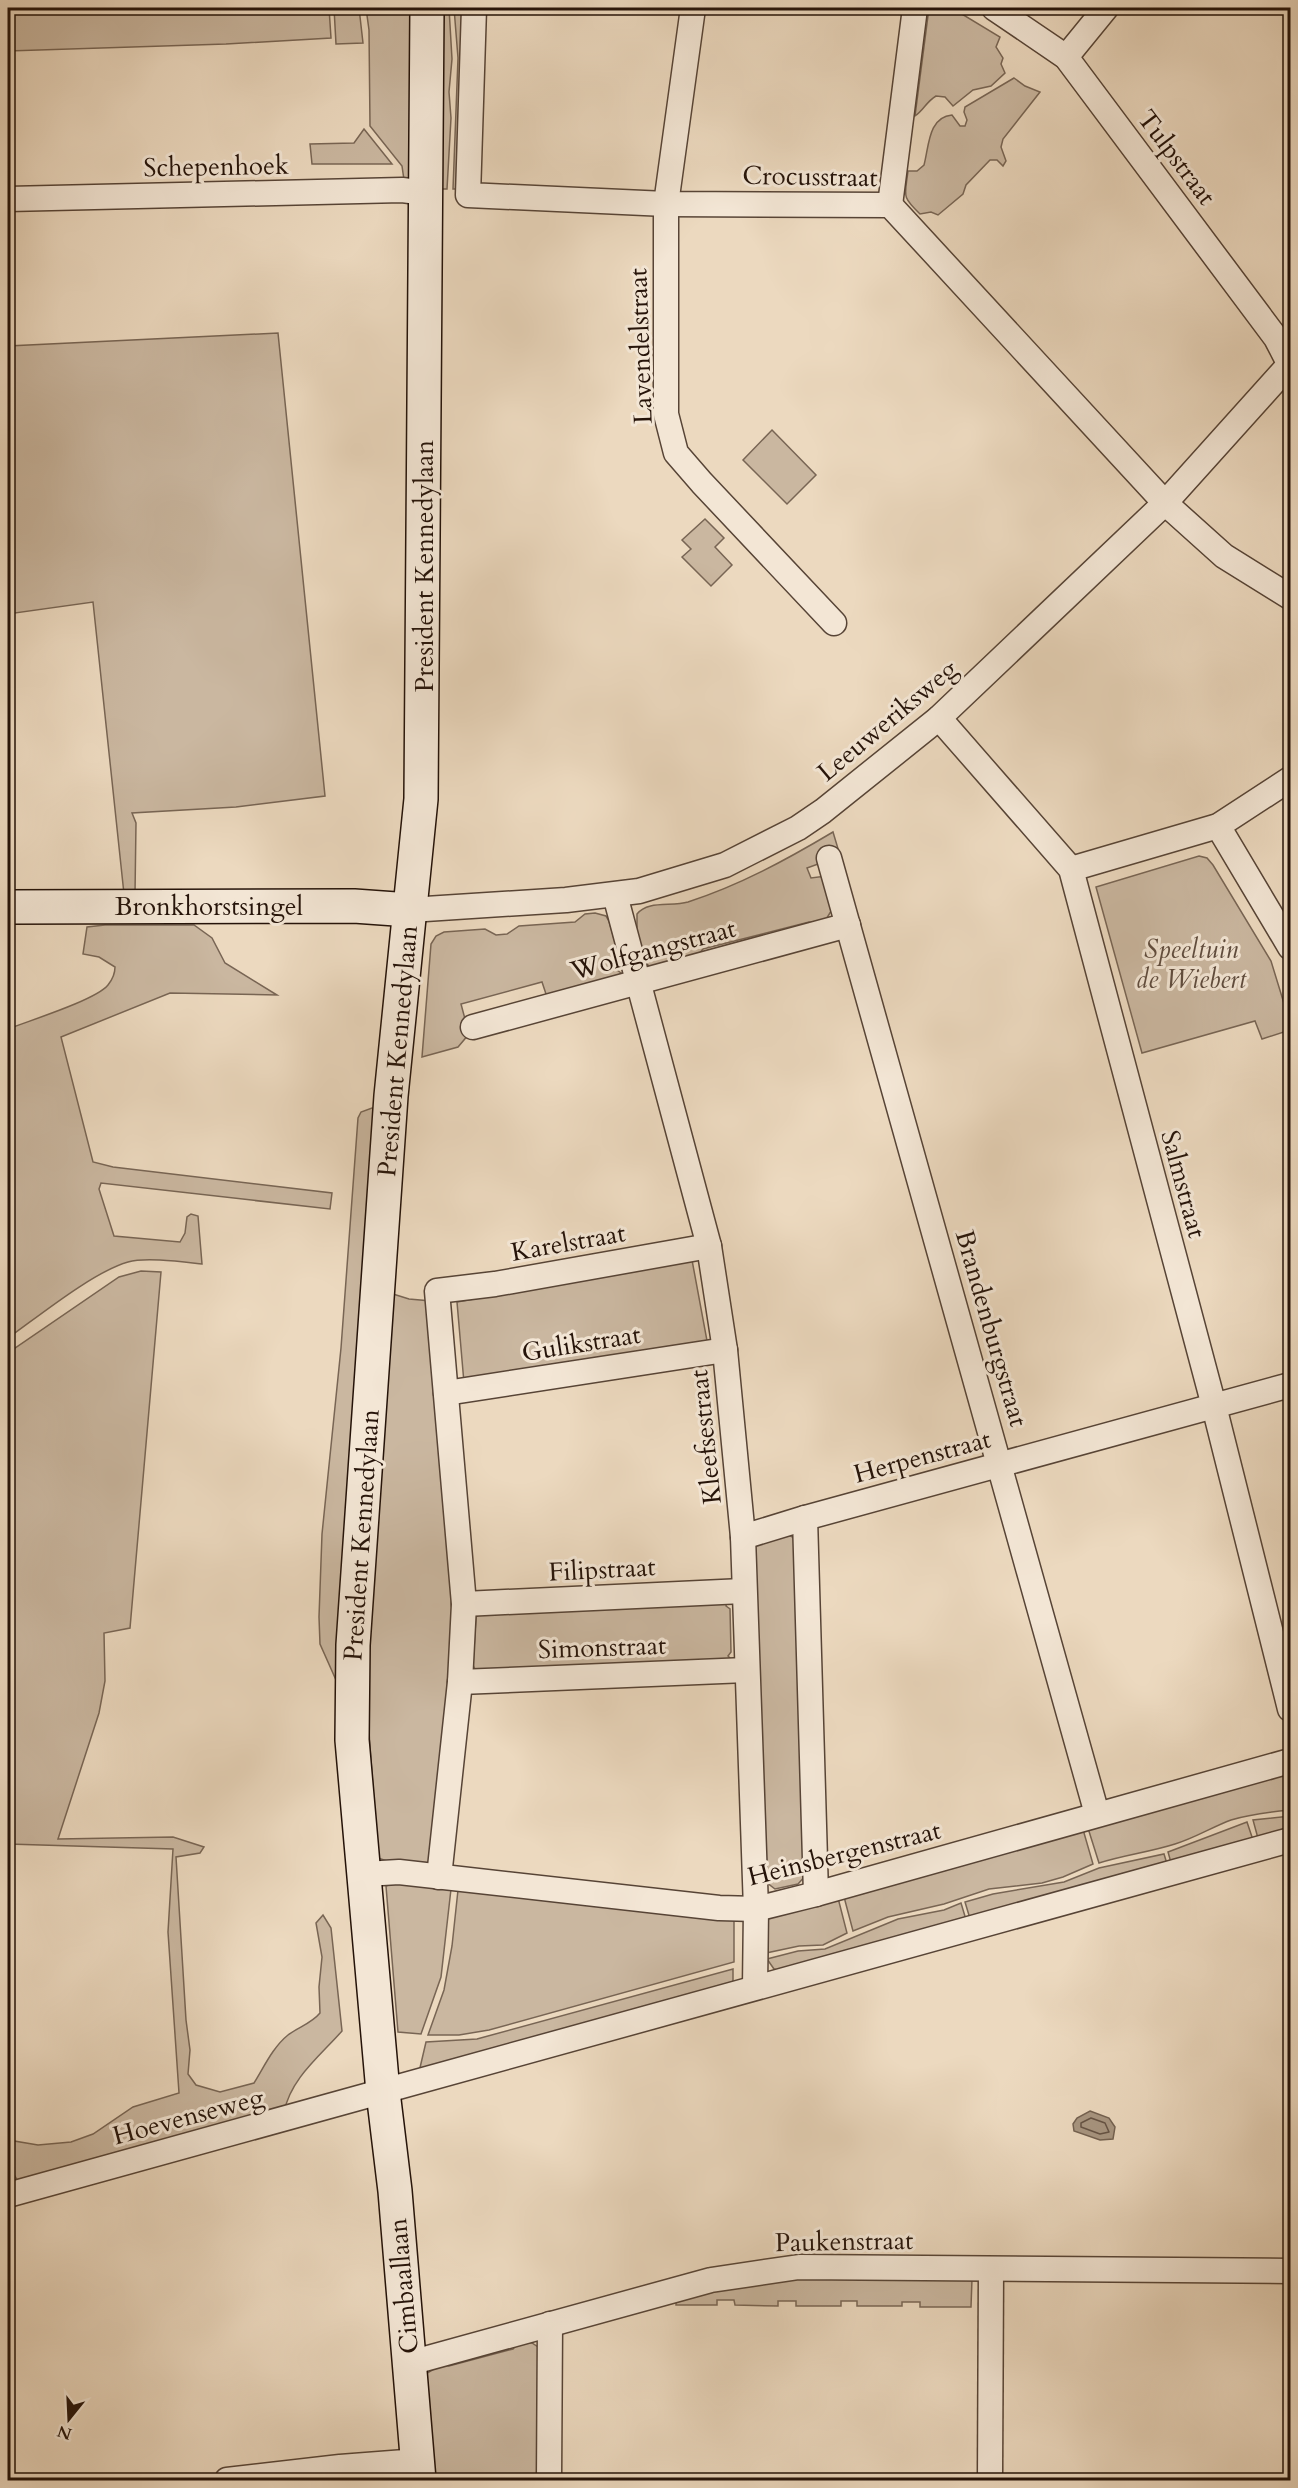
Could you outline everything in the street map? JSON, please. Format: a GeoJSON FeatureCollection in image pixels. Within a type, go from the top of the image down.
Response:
{"type":"FeatureCollection","features":[{"type":"Feature","properties":{"kind":"street","name":"President Kennedylaan"},"geometry":{"type":"LineString","coordinates":[[383,2092],[352,1740],[353,1645],[391,1096],[421,799],[427,8]]}},
{"type":"Feature","properties":{"kind":"street","name":"Crocusstraat"},"geometry":{"type":"LineString","coordinates":[[474,8],[468,195],[666,204],[890,205],[1165,503],[1224,556],[1290,597]]}},
{"type":"Feature","properties":{"kind":"street","name":"Lavendelstraat"},"geometry":{"type":"LineString","coordinates":[[693,8],[666,204],[666,414],[676,453],[834,623]]}},
{"type":"Feature","properties":{"kind":"street"},"geometry":{"type":"LineString","coordinates":[[890,205],[915,8]]}},
{"type":"Feature","properties":{"kind":"street","name":"Tulpstraat"},"geometry":{"type":"LineString","coordinates":[[994,8],[1066,57],[1283,329],[1290,364]]}},
{"type":"Feature","properties":{"kind":"street"},"geometry":{"type":"LineString","coordinates":[[1066,57],[1106,8]]}},
{"type":"Feature","properties":{"kind":"street","name":"Schepenhoek"},"geometry":{"type":"LineString","coordinates":[[8,200],[402,190],[426,193]]}},
{"type":"Feature","properties":{"kind":"street","name":"Leeuweriksweg"},"geometry":{"type":"LineString","coordinates":[[410,910],[615,895],[682,880],[725,865],[798,828],[939,718],[1165,503],[1290,364]]}},
{"type":"Feature","properties":{"kind":"street","name":"Salmstraat"},"geometry":{"type":"LineString","coordinates":[[939,718],[1071,869],[1214,1406],[1290,1709]]}},
{"type":"Feature","properties":{"kind":"street"},"geometry":{"type":"LineString","coordinates":[[1071,869],[1218,826],[1290,779]]}},
{"type":"Feature","properties":{"kind":"street"},"geometry":{"type":"LineString","coordinates":[[1218,826],[1290,947]]}},
{"type":"Feature","properties":{"kind":"street","name":"Brandenburgstraat"},"geometry":{"type":"LineString","coordinates":[[829,858],[1097,1814]]}},
{"type":"Feature","properties":{"kind":"street","name":"Kleefsestraat"},"geometry":{"type":"LineString","coordinates":[[615,895],[709,1246],[725,1350],[743,1537],[743,1592],[756,1909],[755,1987]]}},
{"type":"Feature","properties":{"kind":"street","name":"Bronkhorstsingel"},"geometry":{"type":"LineString","coordinates":[[8,907],[354,906],[410,910]]}},
{"type":"Feature","properties":{"kind":"street","name":"Wolfgangstraat"},"geometry":{"type":"LineString","coordinates":[[473,1027],[848,925]]}},
{"type":"Feature","properties":{"kind":"street","name":"Karelstraat"},"geometry":{"type":"LineString","coordinates":[[446,1393],[436,1291],[495,1284],[709,1246]]}},
{"type":"Feature","properties":{"kind":"street","name":"Gulikstraat"},"geometry":{"type":"LineString","coordinates":[[446,1393],[725,1350]]}},
{"type":"Feature","properties":{"kind":"street","name":"Herpenstraat"},"geometry":{"type":"LineString","coordinates":[[743,1537],[1290,1385]]}},
{"type":"Feature","properties":{"kind":"street"},"geometry":{"type":"LineString","coordinates":[[439,1877],[460,1682],[464,1604],[446,1393]]}},
{"type":"Feature","properties":{"kind":"street"},"geometry":{"type":"LineString","coordinates":[[805,1518],[816,1894]]}},
{"type":"Feature","properties":{"kind":"street","name":"Filipstraat"},"geometry":{"type":"LineString","coordinates":[[464,1604],[743,1592]]}},
{"type":"Feature","properties":{"kind":"street","name":"Simonstraat"},"geometry":{"type":"LineString","coordinates":[[460,1682],[746,1670]]}},
{"type":"Feature","properties":{"kind":"street","name":"Heinsbergenstraat"},"geometry":{"type":"LineString","coordinates":[[365,1874],[399,1872],[719,1908],[756,1909],[1290,1761]]}},
{"type":"Feature","properties":{"kind":"street"},"geometry":{"type":"LineString","coordinates":[[383,2092],[1290,1840]]}},
{"type":"Feature","properties":{"kind":"street","name":"Hoevenseweg"},"geometry":{"type":"LineString","coordinates":[[8,2195],[383,2092]]}},
{"type":"Feature","properties":{"kind":"street","name":"Cimbaallaan"},"geometry":{"type":"LineString","coordinates":[[383,2092],[395,2191],[418,2471]]}},
{"type":"Feature","properties":{"kind":"street","name":"Paukenstraat"},"geometry":{"type":"LineString","coordinates":[[410,2363],[711,2280],[799,2267],[1290,2271]]}},
{"type":"Feature","properties":{"kind":"street"},"geometry":{"type":"LineString","coordinates":[[990,2481],[991,2270]]}},
{"type":"Feature","properties":{"kind":"street"},"geometry":{"type":"LineString","coordinates":[[549,2481],[550,2324]]}},
{"type":"Feature","properties":{"kind":"street"},"geometry":{"type":"LineString","coordinates":[[232,2480],[418,2471]]}},
{"type":"Feature","properties":{"kind":"green space"},"geometry":{"type":"Polygon","coordinates":[[[8,8],[329,8],[331,38],[8,51],[8,8]]]}},
{"type":"Feature","properties":{"kind":"green space"},"geometry":{"type":"Polygon","coordinates":[[[334,8],[359,8],[363,43],[336,44],[334,8]]]}},
{"type":"Feature","properties":{"kind":"green space"},"geometry":{"type":"Polygon","coordinates":[[[366,8],[412,8],[411,180],[404,180],[402,166],[370,126],[369,30],[366,8]]]}},
{"type":"Feature","properties":{"kind":"green space"},"geometry":{"type":"Polygon","coordinates":[[[440,8],[449,8],[452,59],[447,189],[439,189],[440,8]]]}},
{"type":"Feature","properties":{"kind":"green space"},"geometry":{"type":"Polygon","coordinates":[[[454,8],[465,8],[460,189],[453,189],[458,58],[454,8]]]}},
{"type":"Feature","properties":{"kind":"green space"},"geometry":{"type":"Polygon","coordinates":[[[929,8],[952,8],[1000,37],[996,47],[1003,58],[1001,64],[1005,73],[991,86],[973,90],[953,106],[945,97],[936,96],[915,116],[929,8]]]}},
{"type":"Feature","properties":{"kind":"green space"},"geometry":{"type":"Polygon","coordinates":[[[1014,78],[1025,86],[1040,92],[1003,139],[1001,147],[1006,161],[1003,166],[997,160],[990,160],[966,185],[963,194],[938,215],[931,212],[920,214],[907,199],[908,171],[917,171],[924,165],[931,134],[938,121],[952,115],[960,126],[965,126],[967,120],[965,107],[1014,78]]]}},
{"type":"Feature","properties":{"kind":"green space"},"geometry":{"type":"Polygon","coordinates":[[[364,129],[392,164],[312,164],[310,144],[354,143],[364,129]]]}},
{"type":"Feature","properties":{"kind":"green space"},"geometry":{"type":"Polygon","coordinates":[[[278,333],[325,796],[236,807],[132,813],[136,823],[135,894],[124,894],[93,602],[8,614],[8,346],[278,333]]]}},
{"type":"Feature","properties":{"kind":"green space"},"geometry":{"type":"Polygon","coordinates":[[[772,430],[816,475],[787,504],[743,460],[772,430]]]}},
{"type":"Feature","properties":{"kind":"green space"},"geometry":{"type":"Polygon","coordinates":[[[705,519],[724,538],[715,547],[732,565],[711,586],[682,557],[691,549],[682,540],[705,519]]]}},
{"type":"Feature","properties":{"kind":"green space"},"geometry":{"type":"Polygon","coordinates":[[[8,731],[11,894],[8,894],[8,731]]]}},
{"type":"Feature","properties":{"kind":"green space"},"geometry":{"type":"Polygon","coordinates":[[[833,832],[839,852],[821,858],[821,863],[807,868],[811,878],[826,876],[833,908],[825,921],[809,922],[703,949],[699,954],[652,968],[643,961],[633,929],[637,927],[637,914],[642,910],[653,905],[688,902],[726,888],[780,862],[833,832]]]}},
{"type":"Feature","properties":{"kind":"green space","name":"Speeltuin de Wiebert"},"geometry":{"type":"Polygon","coordinates":[[[1199,856],[1207,858],[1213,865],[1271,961],[1290,1023],[1290,1030],[1262,1039],[1255,1021],[1142,1053],[1096,887],[1199,856]]]}},
{"type":"Feature","properties":{"kind":"green space"},"geometry":{"type":"Polygon","coordinates":[[[595,913],[606,916],[609,921],[620,960],[617,970],[621,973],[618,978],[548,1000],[542,982],[461,1004],[469,1034],[458,1047],[422,1057],[431,944],[436,936],[444,932],[485,929],[496,935],[507,934],[519,926],[575,922],[585,914],[595,913]]]}},
{"type":"Feature","properties":{"kind":"green space"},"geometry":{"type":"Polygon","coordinates":[[[194,925],[212,938],[225,963],[277,995],[170,993],[61,1037],[93,1162],[113,1167],[332,1193],[330,1209],[101,1183],[99,1189],[114,1236],[180,1242],[185,1233],[187,1217],[191,1214],[198,1216],[202,1264],[144,1260],[114,1267],[66,1296],[8,1338],[8,1029],[90,997],[108,985],[115,967],[99,957],[83,954],[87,927],[194,925]]]}},
{"type":"Feature","properties":{"kind":"green space"},"geometry":{"type":"Polygon","coordinates":[[[372,1108],[383,1111],[340,1689],[320,1644],[322,1534],[341,1348],[358,1118],[361,1112],[372,1108]]]}},
{"type":"Feature","properties":{"kind":"green space"},"geometry":{"type":"Polygon","coordinates":[[[692,1260],[708,1346],[464,1383],[457,1302],[692,1260]]]}},
{"type":"Feature","properties":{"kind":"green space"},"geometry":{"type":"Polygon","coordinates":[[[141,1271],[161,1272],[130,1628],[104,1633],[105,1681],[99,1713],[58,1839],[173,1837],[204,1847],[200,1853],[176,1857],[186,2020],[190,2050],[188,2074],[196,2085],[220,2092],[254,2083],[278,2045],[292,2032],[313,2020],[320,2013],[319,1987],[322,1957],[316,1923],[323,1915],[331,1928],[342,2031],[300,2078],[284,2112],[20,2185],[9,2166],[8,2140],[38,2145],[71,2142],[93,2134],[133,2107],[179,2093],[168,1932],[173,1849],[8,1844],[8,1796],[11,1781],[8,1781],[8,1353],[119,1277],[141,1271]]]}},
{"type":"Feature","properties":{"kind":"green space"},"geometry":{"type":"Polygon","coordinates":[[[393,1294],[409,1299],[431,1301],[459,1585],[434,1863],[387,1861],[378,1858],[369,1732],[369,1618],[393,1294]]]}},
{"type":"Feature","properties":{"kind":"green space"},"geometry":{"type":"Polygon","coordinates":[[[786,1533],[794,1538],[806,1875],[798,1884],[775,1889],[766,1882],[754,1545],[786,1533]]]}},
{"type":"Feature","properties":{"kind":"green space"},"geometry":{"type":"Polygon","coordinates":[[[727,1601],[726,1606],[730,1609],[731,1652],[728,1656],[732,1660],[476,1672],[473,1665],[476,1617],[483,1612],[727,1601]]]}},
{"type":"Feature","properties":{"kind":"green space"},"geometry":{"type":"Polygon","coordinates":[[[1290,1769],[1290,1810],[1238,1818],[1175,1844],[1099,1863],[1087,1825],[1290,1769]]]}},
{"type":"Feature","properties":{"kind":"green space"},"geometry":{"type":"Polygon","coordinates":[[[1290,1816],[1290,1834],[1259,1842],[1253,1820],[1290,1816]]]}},
{"type":"Feature","properties":{"kind":"green space"},"geometry":{"type":"Polygon","coordinates":[[[1247,1822],[1254,1843],[1172,1866],[1168,1852],[1247,1822]]]}},
{"type":"Feature","properties":{"kind":"green space"},"geometry":{"type":"Polygon","coordinates":[[[1082,1826],[1093,1864],[1042,1883],[989,1889],[944,1904],[888,1917],[853,1931],[843,1893],[1082,1826]]]}},
{"type":"Feature","properties":{"kind":"green space"},"geometry":{"type":"Polygon","coordinates":[[[1164,1854],[1168,1867],[971,1922],[965,1902],[993,1894],[1064,1882],[1099,1868],[1164,1854]]]}},
{"type":"Feature","properties":{"kind":"green space"},"geometry":{"type":"Polygon","coordinates":[[[393,1883],[451,1889],[441,1977],[421,2034],[398,2032],[386,1886],[393,1883]]]}},
{"type":"Feature","properties":{"kind":"green space"},"geometry":{"type":"Polygon","coordinates":[[[458,1890],[734,1916],[734,1962],[489,2030],[459,2035],[428,2035],[444,1990],[452,1946],[458,1890]]]}},
{"type":"Feature","properties":{"kind":"green space"},"geometry":{"type":"Polygon","coordinates":[[[837,1894],[847,1933],[823,1945],[799,1946],[766,1953],[766,1922],[769,1917],[837,1894]]]}},
{"type":"Feature","properties":{"kind":"green space"},"geometry":{"type":"Polygon","coordinates":[[[961,1903],[967,1923],[780,1971],[774,1969],[767,1959],[798,1951],[825,1949],[898,1919],[944,1910],[961,1903]]]}},
{"type":"Feature","properties":{"kind":"green space"},"geometry":{"type":"Polygon","coordinates":[[[733,1969],[733,1986],[419,2072],[426,2042],[477,2039],[733,1969]]]}},
{"type":"Feature","properties":{"kind":"green space"},"geometry":{"type":"Polygon","coordinates":[[[795,2277],[972,2279],[971,2307],[920,2307],[920,2302],[902,2302],[902,2306],[857,2306],[857,2301],[841,2301],[841,2306],[796,2306],[796,2301],[778,2301],[778,2306],[735,2305],[734,2300],[717,2300],[717,2305],[676,2305],[676,2300],[727,2287],[795,2277]]]}},
{"type":"Feature","properties":{"kind":"green space"},"geometry":{"type":"Polygon","coordinates":[[[518,2343],[532,2343],[538,2347],[541,2480],[430,2480],[424,2375],[442,2364],[449,2366],[513,2349],[518,2343]]]}},
{"type":"Feature","properties":{"kind":"water"},"geometry":{"type":"Polygon","coordinates":[[[1090,2111],[1109,2118],[1115,2127],[1113,2139],[1100,2140],[1074,2131],[1073,2124],[1077,2118],[1090,2111]]]}}]}
